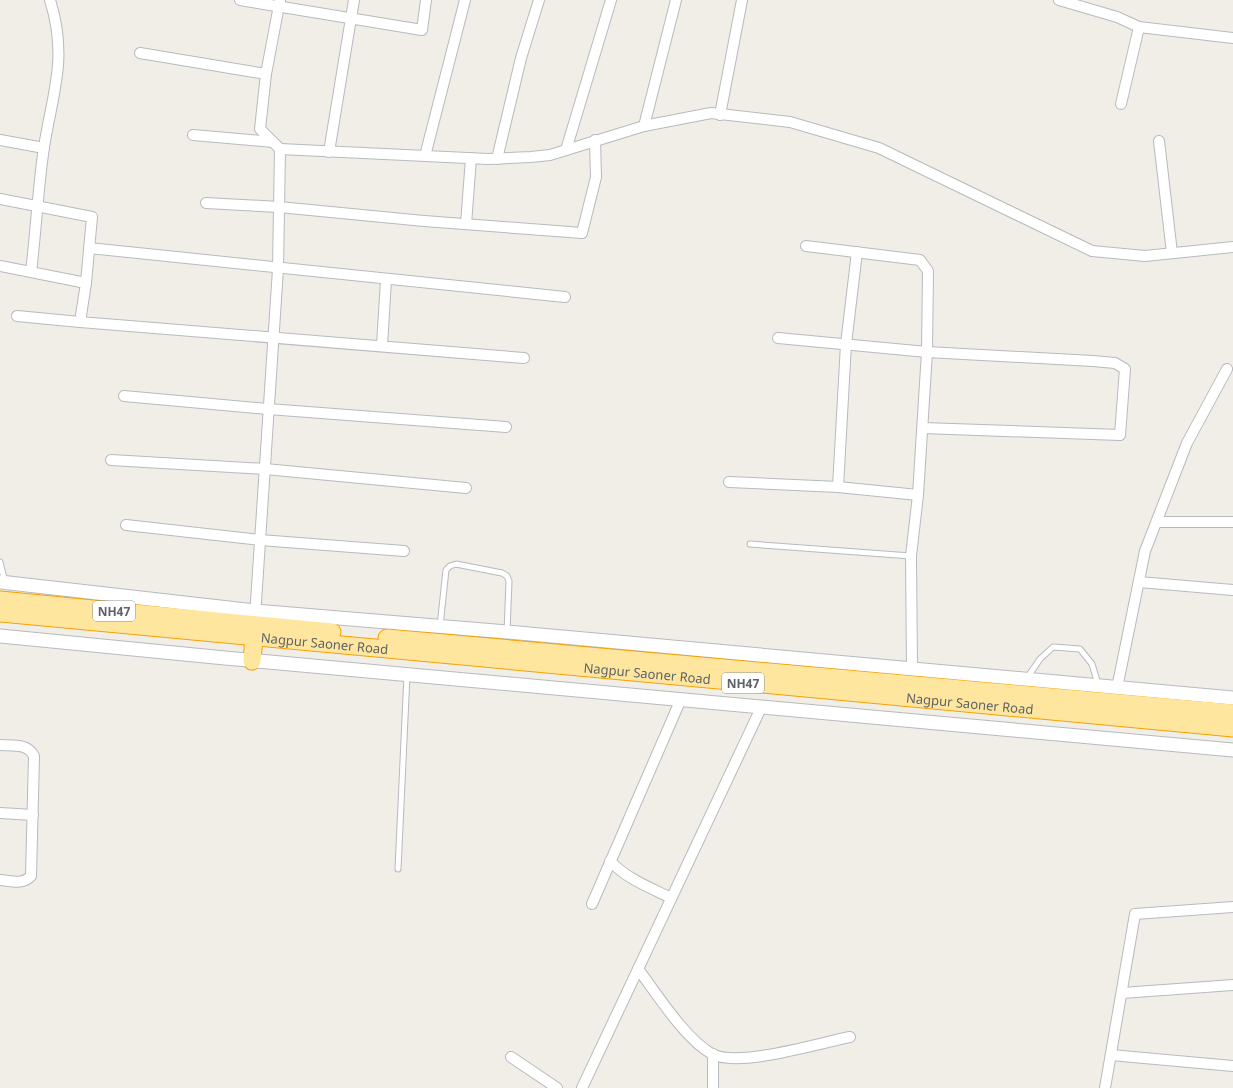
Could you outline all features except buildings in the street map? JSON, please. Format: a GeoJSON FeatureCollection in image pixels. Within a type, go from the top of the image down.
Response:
{"type":"FeatureCollection","features":[{"type":"Feature","properties":{"kind":"highway","name":"NH47"},"geometry":{"type":"LineString","coordinates":[[0,600],[228,628]]}},
{"type":"Feature","properties":{"kind":"highway","name":"NH47"},"geometry":{"type":"LineString","coordinates":[[0,613],[228,628],[254,624]]}},
{"type":"Feature","properties":{"kind":"highway"},"geometry":{"type":"LineString","coordinates":[[252,661],[254,624]]}},
{"type":"Feature","properties":{"kind":"highway","name":"Nagpur Saoner Road"},"geometry":{"type":"LineString","coordinates":[[254,624],[1233,713]]}},
{"type":"Feature","properties":{"kind":"highway","name":"Nagpur Saoner Road"},"geometry":{"type":"LineString","coordinates":[[254,624],[1233,728]]}},
{"type":"Feature","properties":{"kind":"street"},"geometry":{"type":"LineString","coordinates":[[31,272],[44,148],[58,79],[58,38],[50,0]]}},
{"type":"Feature","properties":{"kind":"street"},"geometry":{"type":"LineString","coordinates":[[240,0],[280,3],[351,19],[422,30],[426,0]]}},
{"type":"Feature","properties":{"kind":"street"},"geometry":{"type":"LineString","coordinates":[[328,152],[354,0]]}},
{"type":"Feature","properties":{"kind":"street"},"geometry":{"type":"LineString","coordinates":[[425,156],[465,0]]}},
{"type":"Feature","properties":{"kind":"street"},"geometry":{"type":"LineString","coordinates":[[497,159],[521,58],[539,0]]}},
{"type":"Feature","properties":{"kind":"street"},"geometry":{"type":"LineString","coordinates":[[566,150],[611,0]]}},
{"type":"Feature","properties":{"kind":"street"},"geometry":{"type":"LineString","coordinates":[[644,126],[676,0]]}},
{"type":"Feature","properties":{"kind":"street"},"geometry":{"type":"LineString","coordinates":[[720,115],[742,0]]}},
{"type":"Feature","properties":{"kind":"street"},"geometry":{"type":"LineString","coordinates":[[1059,0],[1117,17],[1139,26],[1233,38]]}},
{"type":"Feature","properties":{"kind":"street"},"geometry":{"type":"LineString","coordinates":[[280,3],[266,74],[260,129],[280,149],[497,159],[550,155],[644,126],[711,113],[790,122],[879,148],[1092,251],[1145,256],[1233,247]]}},
{"type":"Feature","properties":{"kind":"street"},"geometry":{"type":"LineString","coordinates":[[1121,104],[1139,26]]}},
{"type":"Feature","properties":{"kind":"street"},"geometry":{"type":"LineString","coordinates":[[140,53],[266,74]]}},
{"type":"Feature","properties":{"kind":"street"},"geometry":{"type":"LineString","coordinates":[[193,135],[273,142]]}},
{"type":"Feature","properties":{"kind":"street"},"geometry":{"type":"LineString","coordinates":[[0,140],[44,148]]}},
{"type":"Feature","properties":{"kind":"street"},"geometry":{"type":"LineString","coordinates":[[206,204],[279,207],[582,233],[596,177],[595,140]]}},
{"type":"Feature","properties":{"kind":"street"},"geometry":{"type":"LineString","coordinates":[[1159,140],[1172,253]]}},
{"type":"Feature","properties":{"kind":"street"},"geometry":{"type":"LineString","coordinates":[[254,624],[278,269],[280,149]]}},
{"type":"Feature","properties":{"kind":"street"},"geometry":{"type":"LineString","coordinates":[[466,224],[471,158]]}},
{"type":"Feature","properties":{"kind":"street"},"geometry":{"type":"LineString","coordinates":[[0,199],[92,216],[86,283],[80,322]]}},
{"type":"Feature","properties":{"kind":"street"},"geometry":{"type":"LineString","coordinates":[[806,246],[920,260],[928,271],[927,352],[923,428],[918,495],[911,556],[912,668]]}},
{"type":"Feature","properties":{"kind":"street"},"geometry":{"type":"LineString","coordinates":[[89,248],[278,269],[565,297]]}},
{"type":"Feature","properties":{"kind":"street"},"geometry":{"type":"LineString","coordinates":[[838,487],[846,344],[857,252]]}},
{"type":"Feature","properties":{"kind":"street"},"geometry":{"type":"LineString","coordinates":[[0,266],[86,283]]}},
{"type":"Feature","properties":{"kind":"street"},"geometry":{"type":"LineString","coordinates":[[382,345],[386,280]]}},
{"type":"Feature","properties":{"kind":"street"},"geometry":{"type":"LineString","coordinates":[[17,316],[382,345],[524,358]]}},
{"type":"Feature","properties":{"kind":"street"},"geometry":{"type":"LineString","coordinates":[[778,338],[927,352],[1093,361],[1115,363],[1125,369],[1120,435],[923,428]]}},
{"type":"Feature","properties":{"kind":"street"},"geometry":{"type":"LineString","coordinates":[[1117,688],[1145,551],[1187,443],[1227,369]]}},
{"type":"Feature","properties":{"kind":"street"},"geometry":{"type":"LineString","coordinates":[[124,396],[268,409],[506,427]]}},
{"type":"Feature","properties":{"kind":"street"},"geometry":{"type":"LineString","coordinates":[[111,460],[264,469],[466,488]]}},
{"type":"Feature","properties":{"kind":"street"},"geometry":{"type":"LineString","coordinates":[[729,482],[838,487],[918,495]]}},
{"type":"Feature","properties":{"kind":"street"},"geometry":{"type":"LineString","coordinates":[[1157,522],[1233,522]]}},
{"type":"Feature","properties":{"kind":"street"},"geometry":{"type":"LineString","coordinates":[[126,524],[260,540],[404,551]]}},
{"type":"Feature","properties":{"kind":"street"},"geometry":{"type":"LineString","coordinates":[[1139,582],[1233,590]]}},
{"type":"Feature","properties":{"kind":"street"},"geometry":{"type":"LineString","coordinates":[[3,583],[254,624],[440,627],[507,632],[1233,698]]}},
{"type":"Feature","properties":{"kind":"street"},"geometry":{"type":"LineString","coordinates":[[0,636],[252,661],[1233,750]]}},
{"type":"Feature","properties":{"kind":"street"},"geometry":{"type":"LineString","coordinates":[[592,904],[681,699]]}},
{"type":"Feature","properties":{"kind":"street"},"geometry":{"type":"LineString","coordinates":[[582,1088],[761,708]]}},
{"type":"Feature","properties":{"kind":"street"},"geometry":{"type":"LineString","coordinates":[[0,745],[26,747],[31,750],[34,756],[31,876],[27,881],[22,882],[0,880]]}},
{"type":"Feature","properties":{"kind":"street"},"geometry":{"type":"LineString","coordinates":[[0,813],[32,815]]}},
{"type":"Feature","properties":{"kind":"street"},"geometry":{"type":"LineString","coordinates":[[610,861],[621,872],[632,879],[671,898]]}},
{"type":"Feature","properties":{"kind":"street"},"geometry":{"type":"LineString","coordinates":[[1106,1088],[1135,914],[1233,907]]}},
{"type":"Feature","properties":{"kind":"street"},"geometry":{"type":"LineString","coordinates":[[638,969],[685,1030],[700,1045],[713,1054],[729,1059],[749,1058],[850,1037]]}},
{"type":"Feature","properties":{"kind":"street"},"geometry":{"type":"LineString","coordinates":[[1122,993],[1233,985]]}},
{"type":"Feature","properties":{"kind":"street"},"geometry":{"type":"LineString","coordinates":[[713,1054],[713,1088]]}},
{"type":"Feature","properties":{"kind":"street"},"geometry":{"type":"LineString","coordinates":[[1111,1055],[1233,1066]]}},
{"type":"Feature","properties":{"kind":"street"},"geometry":{"type":"LineString","coordinates":[[511,1057],[557,1088]]}},
{"type":"Feature","properties":{"kind":"lane"},"geometry":{"type":"LineString","coordinates":[[750,544],[911,556]]}},
{"type":"Feature","properties":{"kind":"lane"},"geometry":{"type":"LineString","coordinates":[[0,562],[3,583]]}},
{"type":"Feature","properties":{"kind":"lane"},"geometry":{"type":"LineString","coordinates":[[440,627],[446,570],[450,566],[456,564],[502,573],[507,576],[509,581],[507,632]]}},
{"type":"Feature","properties":{"kind":"lane"},"geometry":{"type":"LineString","coordinates":[[1026,679],[1040,659],[1053,647],[1080,649],[1092,664],[1099,686]]}},
{"type":"Feature","properties":{"kind":"lane"},"geometry":{"type":"LineString","coordinates":[[398,870],[407,674]]}}]}
